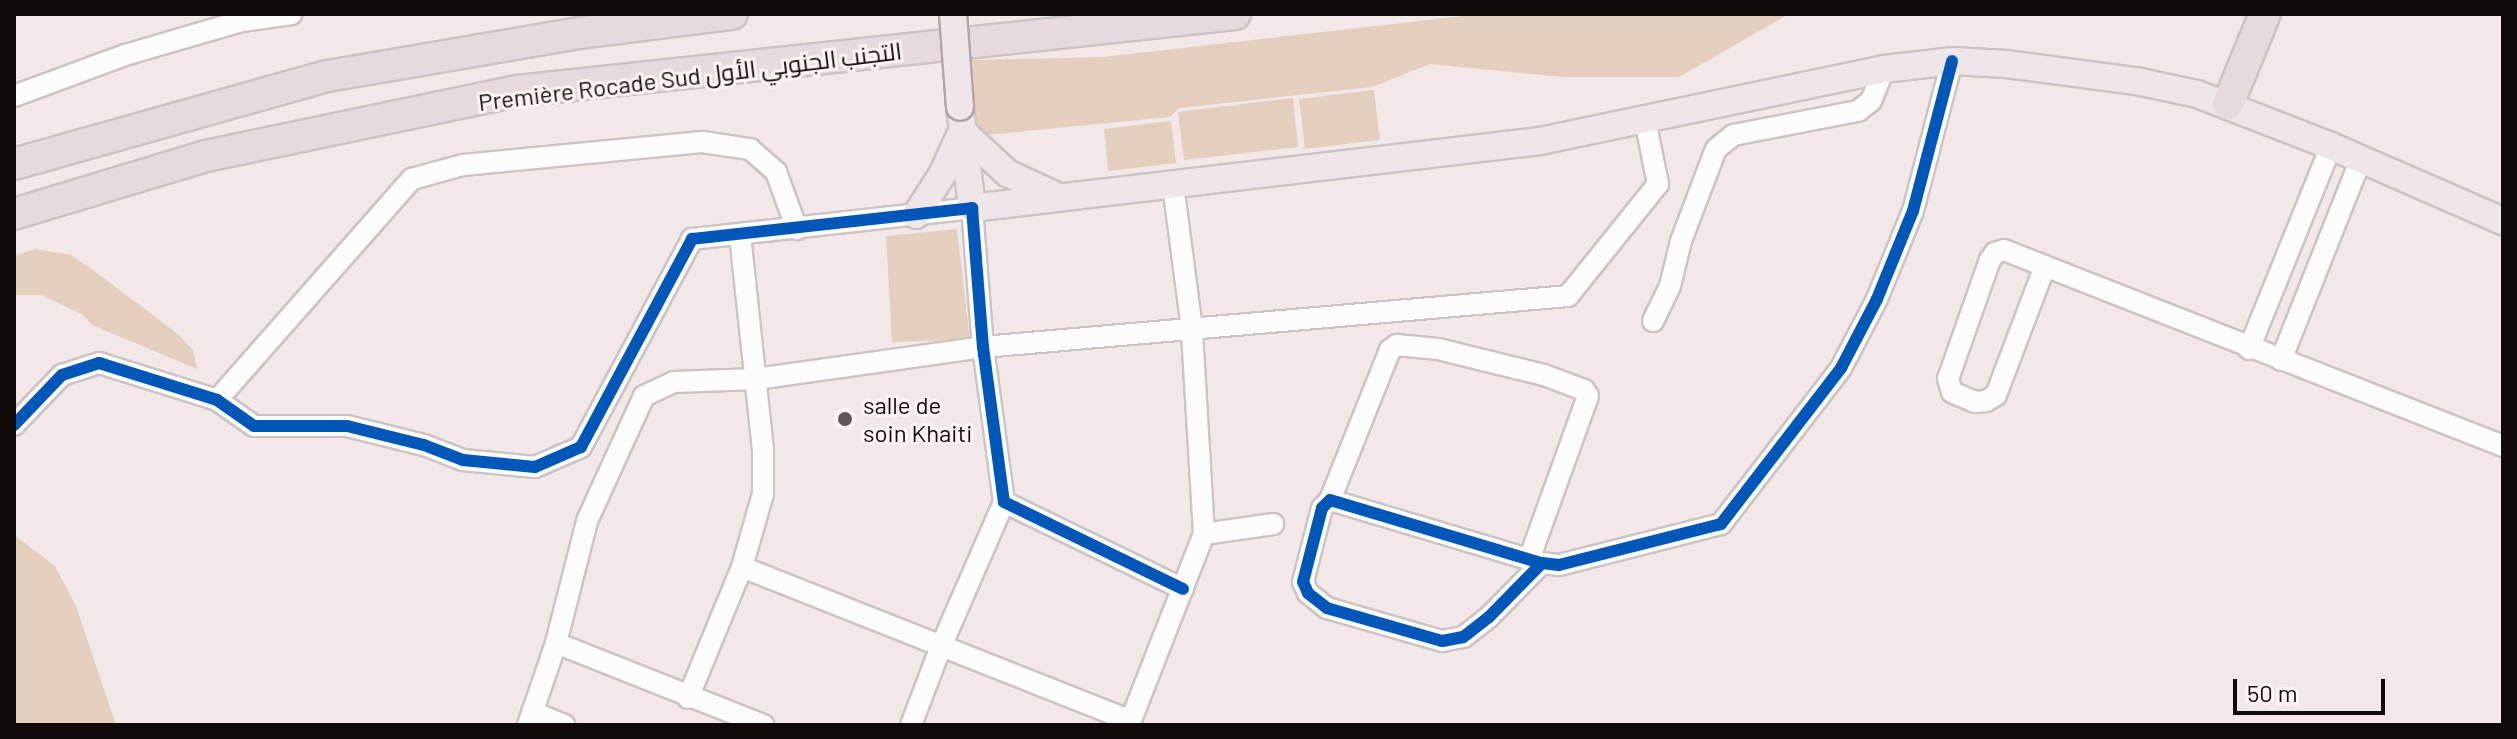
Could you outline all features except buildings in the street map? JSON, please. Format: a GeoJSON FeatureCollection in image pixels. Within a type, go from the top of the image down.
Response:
{"type":"FeatureCollection","features":[{"type":"Feature","properties":{"kind":"highway"},"geometry":{"type":"LineString","coordinates":[[14,164],[328,76],[579,33],[732,14]]}},
{"type":"Feature","properties":{"kind":"highway","name":"Première Rocade Sud التجنب الجنوبي الأول"},"geometry":{"type":"LineString","coordinates":[[14,214],[206,156],[518,91],[1235,14]]}},
{"type":"Feature","properties":{"kind":"highway"},"geometry":{"type":"LineString","coordinates":[[2228,104],[2265,14]]}},
{"type":"Feature","properties":{"kind":"main road"},"geometry":{"type":"LineString","coordinates":[[953,14],[972,208],[1540,141],[1884,69],[1952,61],[2006,64],[2136,81],[2228,104],[2503,221]]}},
{"type":"Feature","properties":{"kind":"main road"},"geometry":{"type":"LineString","coordinates":[[961,119],[1007,173],[1060,197]]}},
{"type":"Feature","properties":{"kind":"main road"},"geometry":{"type":"LineString","coordinates":[[916,215],[942,175],[961,119]]}},
{"type":"Feature","properties":{"kind":"street"},"geometry":{"type":"LineString","coordinates":[[14,96],[125,55],[242,21],[292,14]]}},
{"type":"Feature","properties":{"kind":"street"},"geometry":{"type":"LineString","coordinates":[[1330,500],[1535,562],[1580,562],[1721,524],[1841,368],[1877,299],[1913,211],[1952,61]]}},
{"type":"Feature","properties":{"kind":"street"},"geometry":{"type":"LineString","coordinates":[[1653,321],[1670,286],[1681,241],[1716,149],[1733,135],[1858,111],[1871,101],[1884,69]]}},
{"type":"Feature","properties":{"kind":"street"},"geometry":{"type":"LineString","coordinates":[[565,725],[530,718],[556,643],[587,521],[644,396],[674,382],[756,379],[983,347],[1568,296],[1658,184],[1645,120]]}},
{"type":"Feature","properties":{"kind":"street"},"geometry":{"type":"LineString","coordinates":[[217,400],[412,179],[463,165],[702,142],[750,149],[776,172],[797,229]]}},
{"type":"Feature","properties":{"kind":"street"},"geometry":{"type":"LineString","coordinates":[[2249,349],[2331,146]]}},
{"type":"Feature","properties":{"kind":"street"},"geometry":{"type":"LineString","coordinates":[[2281,360],[2361,159]]}},
{"type":"Feature","properties":{"kind":"street"},"geometry":{"type":"LineString","coordinates":[[742,567],[942,644],[1130,723],[1204,534],[1192,329],[1173,184]]}},
{"type":"Feature","properties":{"kind":"street"},"geometry":{"type":"LineString","coordinates":[[14,425],[62,375],[99,363],[217,400],[254,426],[347,426],[424,445],[463,460],[535,467],[581,447],[692,239],[972,208],[983,347],[1004,502],[942,644],[911,725]]}},
{"type":"Feature","properties":{"kind":"street"},"geometry":{"type":"LineString","coordinates":[[688,698],[742,567],[763,494],[763,450],[740,234]]}},
{"type":"Feature","properties":{"kind":"street"},"geometry":{"type":"LineString","coordinates":[[2045,266],[1996,395],[1986,401],[1975,402],[1952,392],[1948,379],[1995,253],[2004,250],[2045,266],[2249,349],[2503,446]]}},
{"type":"Feature","properties":{"kind":"street"},"geometry":{"type":"LineString","coordinates":[[1397,345],[1438,349],[1544,375],[1584,390],[1588,396],[1535,562],[1489,617],[1463,637],[1442,641],[1327,608],[1308,593],[1303,582],[1322,508],[1330,500],[1390,350],[1397,345]]}},
{"type":"Feature","properties":{"kind":"street"},"geometry":{"type":"LineString","coordinates":[[1004,502],[1183,589]]}},
{"type":"Feature","properties":{"kind":"street"},"geometry":{"type":"LineString","coordinates":[[1204,534],[1273,524]]}},
{"type":"Feature","properties":{"kind":"street"},"geometry":{"type":"LineString","coordinates":[[556,643],[688,698],[763,725]]}},
{"type":"Feature","properties":{"kind":"shaded area"},"geometry":{"type":"Polygon","coordinates":[[[1481,14],[1789,14],[1679,77],[1563,77],[1430,64],[1372,87],[1179,108],[1170,117],[976,136],[972,60],[1103,57],[1481,14]]]}},
{"type":"Feature","properties":{"kind":"shaded area"},"geometry":{"type":"Polygon","coordinates":[[[1374,90],[1380,140],[1305,149],[1299,99],[1374,90]]]}},
{"type":"Feature","properties":{"kind":"shaded area"},"geometry":{"type":"Polygon","coordinates":[[[1293,98],[1298,147],[1184,160],[1178,112],[1293,98]]]}},
{"type":"Feature","properties":{"kind":"shaded area"},"geometry":{"type":"Polygon","coordinates":[[[1171,121],[1176,163],[1108,171],[1104,129],[1171,121]]]}},
{"type":"Feature","properties":{"kind":"shaded area"},"geometry":{"type":"Polygon","coordinates":[[[957,229],[970,340],[892,342],[886,236],[957,229]]]}},
{"type":"Feature","properties":{"kind":"shaded area"},"geometry":{"type":"Polygon","coordinates":[[[35,249],[71,255],[100,275],[179,335],[193,350],[197,369],[92,325],[82,314],[41,295],[14,295],[14,256],[35,249]]]}},
{"type":"Feature","properties":{"kind":"shaded area"},"geometry":{"type":"Polygon","coordinates":[[[14,535],[55,566],[76,606],[116,725],[14,725],[14,535]]]}},
{"type":"Feature","properties":{"kind":"cycle path"},"geometry":{"type":"LineString","coordinates":[[1542,563],[1489,617],[1463,637],[1442,641],[1327,608],[1308,593],[1303,582],[1322,508],[1330,500],[1542,563],[1559,565],[1721,524],[1841,368],[1877,299],[1913,211],[1952,61]]}},
{"type":"Feature","properties":{"kind":"cycle path"},"geometry":{"type":"LineString","coordinates":[[14,425],[62,375],[99,363],[217,400],[254,426],[347,426],[424,445],[463,460],[535,467],[581,447],[692,239],[972,208],[983,347],[1004,502],[1183,589]]}},
{"type":"Feature","properties":{"kind":"place","name":"salle de soin Khaiti"},"geometry":{"type":"Point","coordinates":[845,419]}}]}
